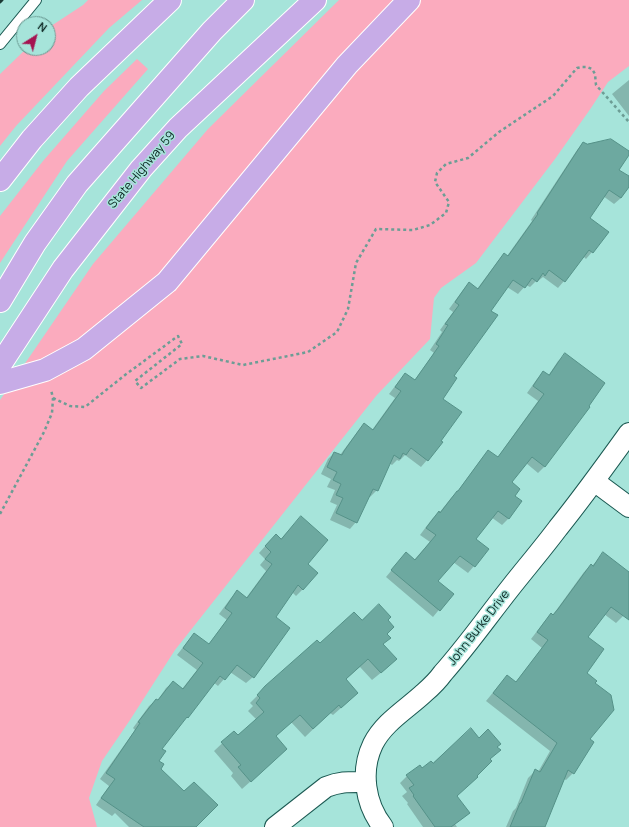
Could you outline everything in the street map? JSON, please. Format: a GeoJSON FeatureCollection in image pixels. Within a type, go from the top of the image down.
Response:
{"type":"FeatureCollection","features":[{"type":"Feature","properties":{"kind":"main road"},"geometry":{"type":"LineString","coordinates":[[0,180],[32,139],[79,87],[170,0]]}},
{"type":"Feature","properties":{"kind":"main road"},"geometry":{"type":"LineString","coordinates":[[0,301],[35,243],[76,184],[212,31],[244,0]]}},
{"type":"Feature","properties":{"kind":"main road","name":"State Highway 59"},"geometry":{"type":"LineString","coordinates":[[0,365],[63,269],[141,169],[178,128],[315,0]]}},
{"type":"Feature","properties":{"kind":"main road"},"geometry":{"type":"LineString","coordinates":[[0,383],[45,370],[84,349],[167,282],[347,65],[409,0]]}},
{"type":"Feature","properties":{"kind":"street","name":"John Burke Drive"},"geometry":{"type":"LineString","coordinates":[[383,827],[372,810],[366,782],[369,754],[374,742],[390,722],[442,676],[559,528],[629,434]]}},
{"type":"Feature","properties":{"kind":"street"},"geometry":{"type":"LineString","coordinates":[[594,481],[629,507]]}},
{"type":"Feature","properties":{"kind":"street"},"geometry":{"type":"LineString","coordinates":[[275,827],[326,787],[343,782],[366,782]]}},
{"type":"Feature","properties":{"kind":"lane"},"geometry":{"type":"LineString","coordinates":[[0,44],[36,0]]}},
{"type":"Feature","properties":{"kind":"path"},"geometry":{"type":"LineString","coordinates":[[53,398],[70,406],[85,407],[178,336],[182,344],[135,381],[140,388],[180,359],[203,356],[243,365],[308,352],[337,332],[348,309],[356,263],[376,229],[412,230],[430,225],[446,212],[449,202],[435,182],[437,173],[446,164],[468,158],[500,132],[553,96],[577,68],[582,66],[592,69],[595,74],[596,85],[629,122]]}},
{"type":"Feature","properties":{"kind":"path"},"geometry":{"type":"LineString","coordinates":[[0,514],[44,432],[52,413],[53,398],[50,385]]}},
{"type":"Feature","properties":{"kind":"shaded area"},"geometry":{"type":"Polygon","coordinates":[[[88,0],[142,0],[109,28],[16,126],[0,146],[0,74],[19,56],[56,56],[56,23],[88,0]]]}},
{"type":"Feature","properties":{"kind":"shaded area"},"geometry":{"type":"Polygon","coordinates":[[[339,0],[629,0],[629,66],[608,82],[555,159],[476,263],[441,288],[434,298],[430,339],[376,396],[175,650],[102,761],[89,798],[97,827],[0,827],[0,400],[93,264],[208,129],[339,0]]]}},
{"type":"Feature","properties":{"kind":"shaded area"},"geometry":{"type":"Polygon","coordinates":[[[137,59],[148,69],[67,161],[0,263],[0,216],[43,161],[104,91],[137,59]]]}},
{"type":"Feature","properties":{"kind":"building"},"geometry":{"type":"Polygon","coordinates":[[[611,139],[629,151],[629,155],[619,170],[629,176],[629,187],[621,198],[609,190],[590,218],[609,232],[593,253],[589,250],[565,282],[549,270],[545,276],[543,273],[537,282],[532,278],[525,288],[513,280],[491,311],[498,315],[454,376],[457,378],[443,399],[462,412],[441,441],[443,442],[428,461],[411,448],[406,455],[403,453],[400,459],[394,455],[378,491],[373,489],[357,523],[336,513],[343,498],[336,495],[341,484],[333,480],[337,472],[327,467],[334,452],[342,455],[364,423],[373,430],[401,391],[395,387],[405,373],[415,380],[439,346],[436,344],[448,325],[445,324],[459,305],[455,302],[469,282],[478,289],[504,253],[508,256],[538,214],[537,213],[583,142],[587,144],[611,139]]]}},
{"type":"Feature","properties":{"kind":"building"},"geometry":{"type":"Polygon","coordinates":[[[565,353],[605,383],[589,406],[590,407],[545,467],[532,457],[512,482],[520,489],[515,496],[522,501],[509,519],[498,511],[476,539],[489,549],[475,567],[460,556],[438,581],[454,594],[440,611],[391,570],[406,552],[415,560],[436,535],[426,528],[439,511],[440,513],[458,491],[488,450],[498,457],[544,394],[533,386],[543,371],[549,375],[565,353]]]}},
{"type":"Feature","properties":{"kind":"building"},"geometry":{"type":"Polygon","coordinates":[[[301,516],[328,540],[308,564],[318,573],[303,590],[298,585],[276,617],[290,628],[254,678],[237,665],[225,680],[220,676],[162,749],[166,751],[159,761],[164,764],[161,769],[184,791],[194,782],[218,805],[196,827],[144,827],[101,798],[115,779],[106,773],[140,723],[138,722],[156,699],[158,700],[173,681],[183,689],[203,663],[183,648],[194,633],[209,644],[232,613],[225,608],[237,590],[247,598],[272,564],[265,559],[271,552],[265,546],[276,534],[281,539],[301,516]]]}},
{"type":"Feature","properties":{"kind":"building"},"geometry":{"type":"Polygon","coordinates":[[[603,552],[629,572],[629,620],[611,607],[588,637],[604,649],[587,673],[597,681],[595,683],[611,695],[614,710],[590,739],[594,742],[574,774],[568,770],[545,827],[510,827],[535,769],[540,772],[557,743],[493,693],[507,675],[516,682],[548,640],[537,632],[551,613],[553,615],[558,609],[591,564],[593,566],[603,552]]]}},
{"type":"Feature","properties":{"kind":"building"},"geometry":{"type":"Polygon","coordinates":[[[379,604],[391,617],[388,620],[394,627],[387,634],[391,638],[383,644],[397,659],[381,673],[368,659],[346,679],[358,693],[341,708],[339,705],[313,729],[300,715],[276,736],[287,749],[251,782],[238,767],[241,765],[221,742],[234,731],[238,735],[264,712],[256,703],[260,698],[257,695],[265,686],[317,640],[320,643],[354,612],[362,620],[379,604]]]}},
{"type":"Feature","properties":{"kind":"building"},"geometry":{"type":"Polygon","coordinates":[[[471,728],[479,738],[488,729],[501,744],[497,747],[501,750],[490,759],[492,761],[477,776],[478,777],[457,796],[470,813],[451,827],[435,827],[413,796],[414,795],[409,788],[414,785],[406,775],[420,765],[422,768],[431,761],[433,763],[471,728]]]}}]}
